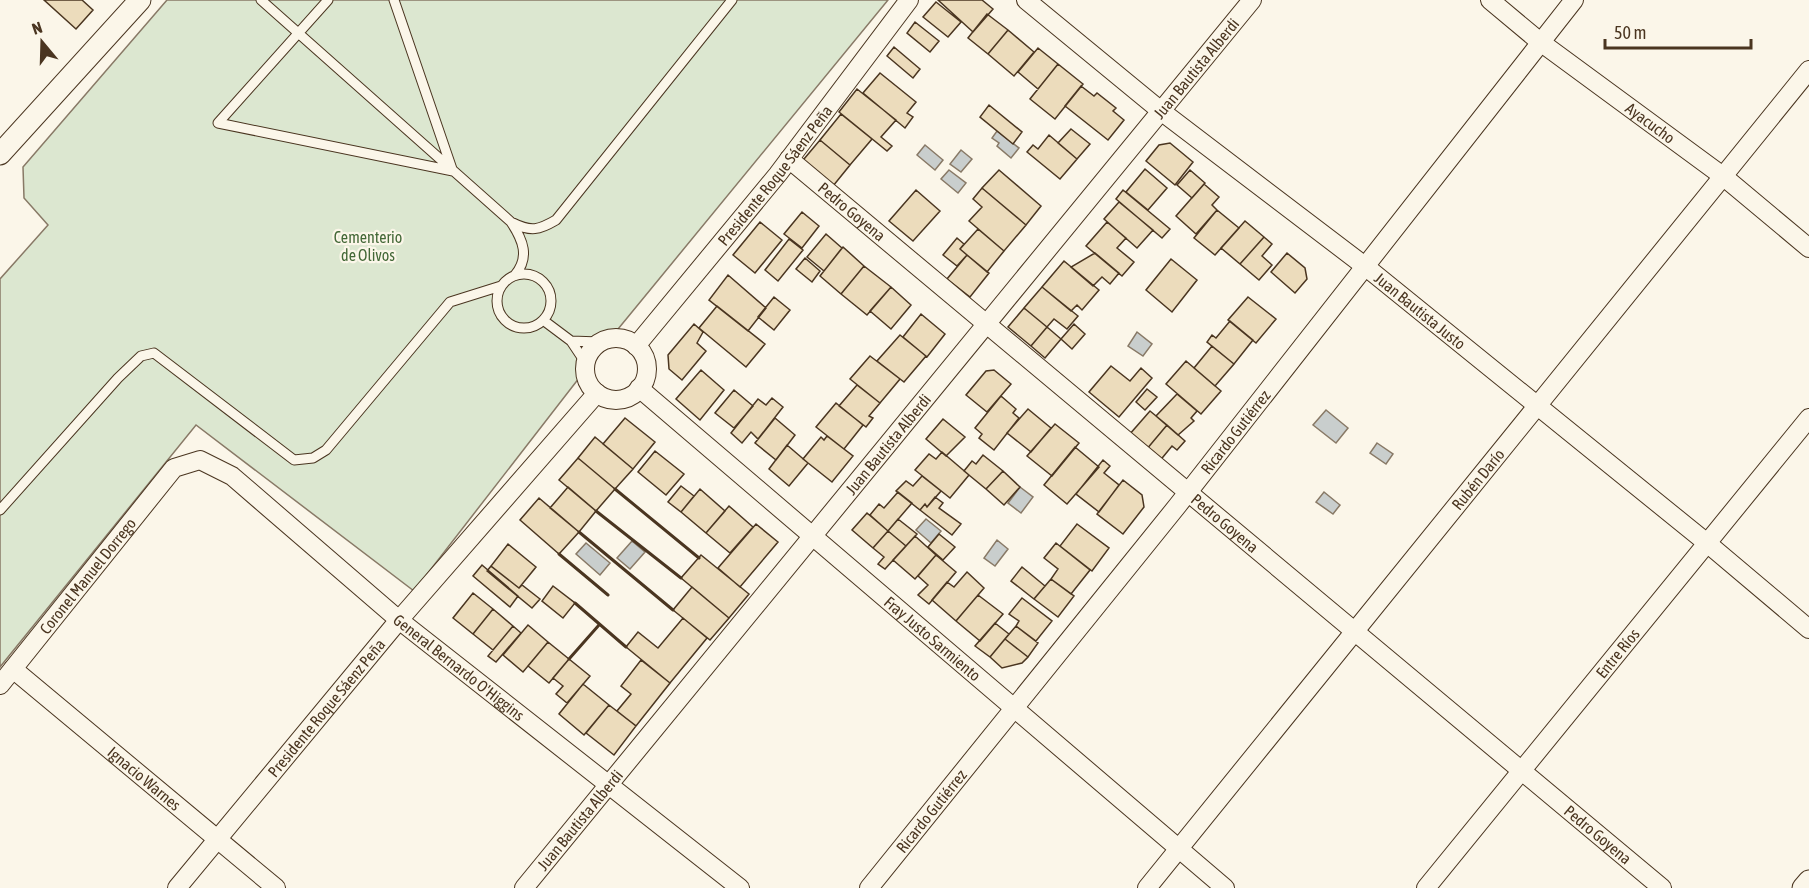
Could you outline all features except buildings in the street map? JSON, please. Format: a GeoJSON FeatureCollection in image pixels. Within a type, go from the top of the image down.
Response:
{"type":"FeatureCollection","features":[{"type":"Feature","properties":{"kind":"street"},"geometry":{"type":"LineString","coordinates":[[1,152],[140,0]]}},
{"type":"Feature","properties":{"kind":"street","name":"Presidente Roque Sáenz Peña"},"geometry":{"type":"LineString","coordinates":[[636,346],[789,159],[909,0]]}},
{"type":"Feature","properties":{"kind":"street","name":"Juan Bautista Justo"},"geometry":{"type":"LineString","coordinates":[[1026,0],[1161,111],[1365,267],[1707,543],[1809,629]]}},
{"type":"Feature","properties":{"kind":"street","name":"Juan Bautista Alberdi"},"geometry":{"type":"LineString","coordinates":[[524,888],[1252,0]]}},
{"type":"Feature","properties":{"kind":"street","name":"Ayacucho"},"geometry":{"type":"LineString","coordinates":[[1490,0],[1539,40],[1724,177],[1809,248]]}},
{"type":"Feature","properties":{"kind":"street","name":"Ricardo Gutiérrez"},"geometry":{"type":"LineString","coordinates":[[869,888],[1188,492],[1539,40],[1574,0]]}},
{"type":"Feature","properties":{"kind":"street","name":"Rubén Darío"},"geometry":{"type":"LineString","coordinates":[[1147,888],[1809,70]]}},
{"type":"Feature","properties":{"kind":"street","name":"Pedro Goyena"},"geometry":{"type":"LineString","coordinates":[[789,159],[1662,888]]}},
{"type":"Feature","properties":{"kind":"street"},"geometry":{"type":"LineString","coordinates":[[619,338],[636,346],[642,353],[646,371],[639,388],[624,398],[605,398],[597,393],[586,377],[585,362],[592,348],[600,342],[619,338]]}},
{"type":"Feature","properties":{"kind":"street","name":"Fray Justo Sarmiento"},"geometry":{"type":"LineString","coordinates":[[639,388],[1225,888]]}},
{"type":"Feature","properties":{"kind":"street","name":"Presidente Roque Sáenz Peña"},"geometry":{"type":"LineString","coordinates":[[177,888],[399,620],[597,393]]}},
{"type":"Feature","properties":{"kind":"street","name":"Entre Ríos"},"geometry":{"type":"LineString","coordinates":[[1426,888],[1809,418]]}},
{"type":"Feature","properties":{"kind":"street","name":"General Bernardo O'Higgins"},"geometry":{"type":"LineString","coordinates":[[174,468],[200,460],[232,476],[399,620],[740,888]]}},
{"type":"Feature","properties":{"kind":"street","name":"Coronel Manuel Dorrego"},"geometry":{"type":"LineString","coordinates":[[0,685],[174,468]]}},
{"type":"Feature","properties":{"kind":"street","name":"Ignacio Warnes"},"geometry":{"type":"LineString","coordinates":[[13,669],[276,888]]}},
{"type":"Feature","properties":{"kind":"street"},"geometry":{"type":"LineString","coordinates":[[1803,888],[1809,881]]}},
{"type":"Feature","properties":{"kind":"lane"},"geometry":{"type":"LineString","coordinates":[[261,0],[511,222],[526,230],[541,230],[556,220],[732,0]]}},
{"type":"Feature","properties":{"kind":"lane"},"geometry":{"type":"LineString","coordinates":[[328,0],[218,123],[453,171]]}},
{"type":"Feature","properties":{"kind":"lane"},"geometry":{"type":"LineString","coordinates":[[394,0],[453,171]]}},
{"type":"Feature","properties":{"kind":"lane"},"geometry":{"type":"LineString","coordinates":[[0,510],[118,378],[141,356],[154,353],[294,460],[313,458],[326,450],[450,302],[501,286],[515,275],[524,264],[524,253],[519,235],[511,222]]}},
{"type":"Feature","properties":{"kind":"lane"},"geometry":{"type":"LineString","coordinates":[[501,286],[497,303],[499,311],[511,324],[527,327],[543,320],[551,304],[547,287],[533,275],[515,275]]}},
{"type":"Feature","properties":{"kind":"lane"},"geometry":{"type":"LineString","coordinates":[[543,320],[571,341],[585,362]]}},
{"type":"Feature","properties":{"kind":"lane"},"geometry":{"type":"LineString","coordinates":[[571,341],[600,342]]}},
{"type":"Feature","properties":{"kind":"green space","name":"Cementerio de Olivos"},"geometry":{"type":"Polygon","coordinates":[[[167,0],[888,0],[600,351],[414,591],[196,425],[0,667],[0,279],[48,225],[24,198],[23,167],[167,0]]]}},
{"type":"Feature","properties":{"kind":"shaded area"},"geometry":{"type":"Polygon","coordinates":[[[997,131],[1019,148],[1011,158],[997,146],[999,143],[992,138],[997,131]]]}},
{"type":"Feature","properties":{"kind":"shaded area"},"geometry":{"type":"Polygon","coordinates":[[[925,145],[943,160],[935,170],[917,155],[925,145]]]}},
{"type":"Feature","properties":{"kind":"shaded area"},"geometry":{"type":"Polygon","coordinates":[[[961,150],[972,159],[961,172],[950,164],[961,150]]]}},
{"type":"Feature","properties":{"kind":"shaded area"},"geometry":{"type":"Polygon","coordinates":[[[949,170],[966,183],[958,193],[941,179],[949,170]]]}},
{"type":"Feature","properties":{"kind":"shaded area"},"geometry":{"type":"Polygon","coordinates":[[[1137,332],[1152,344],[1143,356],[1128,346],[1137,332]]]}},
{"type":"Feature","properties":{"kind":"shaded area"},"geometry":{"type":"Polygon","coordinates":[[[1326,410],[1348,428],[1336,443],[1313,425],[1326,410]]]}},
{"type":"Feature","properties":{"kind":"shaded area"},"geometry":{"type":"Polygon","coordinates":[[[1377,443],[1393,454],[1386,464],[1370,453],[1377,443]]]}},
{"type":"Feature","properties":{"kind":"shaded area"},"geometry":{"type":"Polygon","coordinates":[[[1020,487],[1033,497],[1021,513],[1008,503],[1020,487]]]}},
{"type":"Feature","properties":{"kind":"shaded area"},"geometry":{"type":"Polygon","coordinates":[[[1324,492],[1340,505],[1333,514],[1316,502],[1324,492]]]}},
{"type":"Feature","properties":{"kind":"shaded area"},"geometry":{"type":"Polygon","coordinates":[[[926,519],[941,531],[931,543],[916,530],[926,519]]]}},
{"type":"Feature","properties":{"kind":"shaded area"},"geometry":{"type":"Polygon","coordinates":[[[997,540],[1008,549],[995,566],[984,558],[997,540]]]}},
{"type":"Feature","properties":{"kind":"shaded area"},"geometry":{"type":"Polygon","coordinates":[[[632,541],[645,552],[630,569],[617,558],[632,541]]]}},
{"type":"Feature","properties":{"kind":"shaded area"},"geometry":{"type":"Polygon","coordinates":[[[586,543],[610,563],[600,575],[576,554],[586,543]]]}},
{"type":"Feature","properties":{"kind":"wall"},"geometry":{"type":"LineString","coordinates":[[615,489],[699,558]]}},
{"type":"Feature","properties":{"kind":"wall"},"geometry":{"type":"LineString","coordinates":[[596,511],[681,578]]}},
{"type":"Feature","properties":{"kind":"wall"},"geometry":{"type":"LineString","coordinates":[[579,532],[673,610]]}},
{"type":"Feature","properties":{"kind":"wall"},"geometry":{"type":"LineString","coordinates":[[559,554],[608,595]]}},
{"type":"Feature","properties":{"kind":"wall"},"geometry":{"type":"LineString","coordinates":[[575,603],[626,647]]}},
{"type":"Feature","properties":{"kind":"wall"},"geometry":{"type":"LineString","coordinates":[[569,659],[599,625]]}}]}
